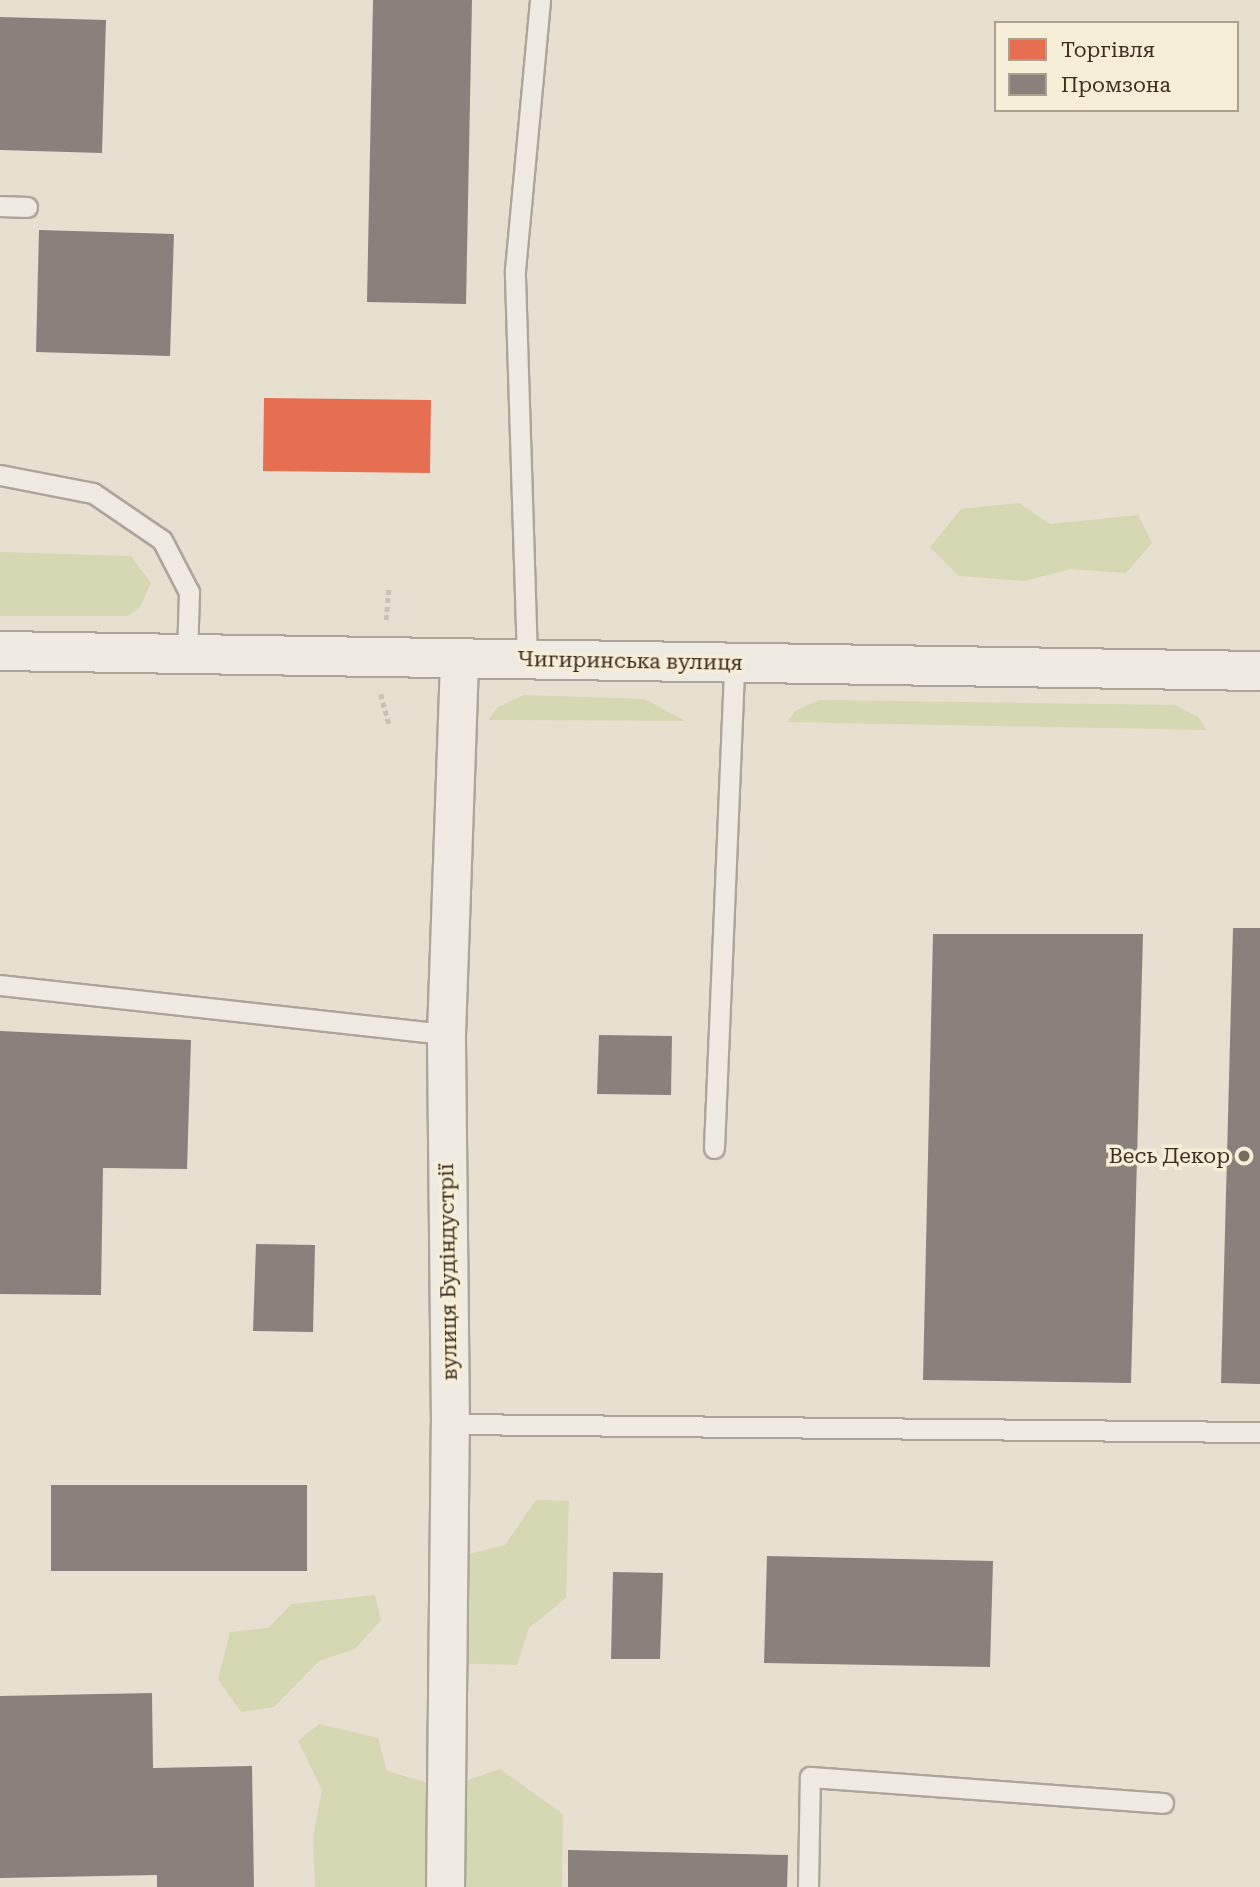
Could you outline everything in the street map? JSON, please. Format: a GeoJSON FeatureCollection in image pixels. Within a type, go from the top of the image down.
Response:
{"type":"FeatureCollection","features":[{"type":"Feature","properties":{"kind":"main road","name":"Чигиринська вулиця"},"geometry":{"type":"LineString","coordinates":[[0,651],[1260,671]]}},
{"type":"Feature","properties":{"kind":"street","name":"вулиця Будіндустрії"},"geometry":{"type":"LineString","coordinates":[[445,1887],[450,1424],[446,1034],[459,658]]}},
{"type":"Feature","properties":{"kind":"lane"},"geometry":{"type":"LineString","coordinates":[[527,659],[515,270],[540,0]]}},
{"type":"Feature","properties":{"kind":"lane"},"geometry":{"type":"LineString","coordinates":[[0,206],[27,207]]}},
{"type":"Feature","properties":{"kind":"lane"},"geometry":{"type":"LineString","coordinates":[[0,475],[93,494],[162,540],[190,592],[187,654]]}},
{"type":"Feature","properties":{"kind":"lane"},"geometry":{"type":"LineString","coordinates":[[714,1148],[734,662]]}},
{"type":"Feature","properties":{"kind":"lane"},"geometry":{"type":"LineString","coordinates":[[0,985],[446,1034]]}},
{"type":"Feature","properties":{"kind":"lane"},"geometry":{"type":"LineString","coordinates":[[450,1424],[1260,1432]]}},
{"type":"Feature","properties":{"kind":"lane"},"geometry":{"type":"LineString","coordinates":[[808,1887],[810,1777],[1163,1802]]}},
{"type":"Feature","properties":{"kind":"path"},"geometry":{"type":"LineString","coordinates":[[386,621],[390,587]]}},
{"type":"Feature","properties":{"kind":"path"},"geometry":{"type":"LineString","coordinates":[[381,694],[389,724]]}},
{"type":"Feature","properties":{"kind":"green space"},"geometry":{"type":"Polygon","coordinates":[[[1019,503],[1050,524],[1138,515],[1152,543],[1126,573],[1071,569],[1024,581],[959,576],[930,547],[961,509],[1019,503]]]}},
{"type":"Feature","properties":{"kind":"green space"},"geometry":{"type":"Polygon","coordinates":[[[0,552],[131,556],[151,583],[140,607],[128,616],[0,616],[0,552]]]}},
{"type":"Feature","properties":{"kind":"green space"},"geometry":{"type":"Polygon","coordinates":[[[524,695],[645,699],[685,721],[488,720],[498,707],[524,695]]]}},
{"type":"Feature","properties":{"kind":"green space"},"geometry":{"type":"Polygon","coordinates":[[[819,700],[1175,705],[1198,717],[1207,730],[787,722],[795,711],[819,700]]]}},
{"type":"Feature","properties":{"kind":"green space"},"geometry":{"type":"Polygon","coordinates":[[[536,1500],[569,1501],[566,1598],[529,1628],[517,1665],[445,1663],[445,1560],[505,1545],[536,1500]]]}},
{"type":"Feature","properties":{"kind":"green space"},"geometry":{"type":"Polygon","coordinates":[[[375,1595],[381,1620],[355,1649],[319,1661],[274,1707],[241,1712],[218,1679],[230,1632],[268,1628],[292,1604],[375,1595]]]}},
{"type":"Feature","properties":{"kind":"green space"},"geometry":{"type":"Polygon","coordinates":[[[319,1724],[378,1738],[387,1771],[445,1788],[500,1769],[563,1814],[562,1887],[315,1887],[313,1837],[322,1790],[298,1741],[319,1724]]]}},
{"type":"Feature","properties":{"kind":"building: Торгівля"},"geometry":{"type":"Polygon","coordinates":[[[264,398],[431,400],[430,473],[263,471],[264,398]]]}},
{"type":"Feature","properties":{"kind":"building: Промзона"},"geometry":{"type":"Polygon","coordinates":[[[373,0],[472,0],[466,304],[367,302],[373,0]]]}},
{"type":"Feature","properties":{"kind":"building: Промзона"},"geometry":{"type":"Polygon","coordinates":[[[0,17],[106,20],[102,153],[0,150],[0,17]]]}},
{"type":"Feature","properties":{"kind":"building: Промзона"},"geometry":{"type":"Polygon","coordinates":[[[39,230],[174,234],[170,356],[36,352],[39,230]]]}},
{"type":"Feature","properties":{"kind":"building: Промзона","name":"Весь Декор"},"geometry":{"type":"Polygon","coordinates":[[[1233,928],[1260,928],[1260,1384],[1221,1383],[1233,928]]]}},
{"type":"Feature","properties":{"kind":"building: Промзона"},"geometry":{"type":"Polygon","coordinates":[[[933,934],[1143,934],[1131,1383],[923,1380],[933,934]]]}},
{"type":"Feature","properties":{"kind":"building: Промзона"},"geometry":{"type":"Polygon","coordinates":[[[0,1031],[191,1040],[187,1169],[103,1168],[101,1295],[0,1294],[0,1031]]]}},
{"type":"Feature","properties":{"kind":"building: Промзона"},"geometry":{"type":"Polygon","coordinates":[[[599,1035],[672,1036],[671,1095],[597,1094],[599,1035]]]}},
{"type":"Feature","properties":{"kind":"building: Промзона"},"geometry":{"type":"Polygon","coordinates":[[[256,1244],[315,1245],[313,1332],[253,1331],[256,1244]]]}},
{"type":"Feature","properties":{"kind":"building: Промзона"},"geometry":{"type":"Polygon","coordinates":[[[51,1485],[307,1485],[307,1571],[51,1571],[51,1485]]]}},
{"type":"Feature","properties":{"kind":"building: Промзона"},"geometry":{"type":"Polygon","coordinates":[[[767,1556],[993,1561],[990,1667],[764,1663],[767,1556]]]}},
{"type":"Feature","properties":{"kind":"building: Промзона"},"geometry":{"type":"Polygon","coordinates":[[[613,1572],[663,1573],[660,1659],[611,1659],[613,1572]]]}},
{"type":"Feature","properties":{"kind":"building: Промзона"},"geometry":{"type":"Polygon","coordinates":[[[152,1693],[153,1768],[252,1766],[254,1887],[157,1887],[157,1875],[0,1878],[0,1696],[152,1693]]]}},
{"type":"Feature","properties":{"kind":"building: Промзона"},"geometry":{"type":"Polygon","coordinates":[[[568,1850],[788,1855],[787,1887],[568,1887],[568,1850]]]}},
{"type":"Feature","properties":{"kind":"place","name":"Весь Декор"},"geometry":{"type":"Point","coordinates":[1244,1156]}}]}
